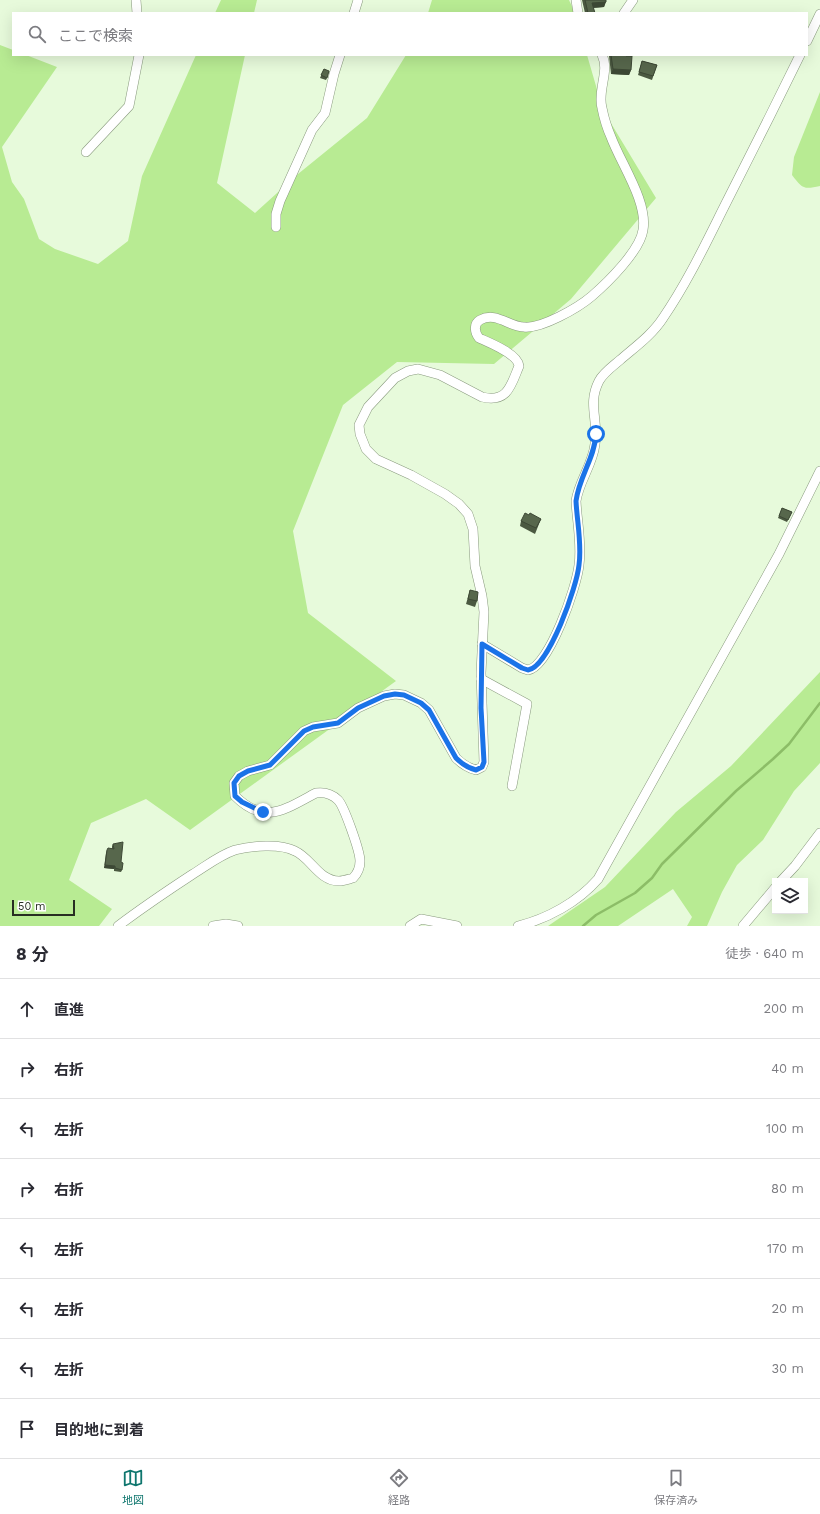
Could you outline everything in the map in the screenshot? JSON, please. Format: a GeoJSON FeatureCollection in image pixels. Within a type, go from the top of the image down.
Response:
{"type":"FeatureCollection","features":[{"type":"Feature","properties":{"kind":"street"},"geometry":{"type":"LineString","coordinates":[[136,0],[137,12]]}},
{"type":"Feature","properties":{"kind":"street"},"geometry":{"type":"LineString","coordinates":[[354,12],[358,0]]}},
{"type":"Feature","properties":{"kind":"street"},"geometry":{"type":"LineString","coordinates":[[576,0],[578,12]]}},
{"type":"Feature","properties":{"kind":"street"},"geometry":{"type":"LineString","coordinates":[[625,12],[633,0]]}},
{"type":"Feature","properties":{"kind":"street"},"geometry":{"type":"LineString","coordinates":[[808,39],[820,14]]}},
{"type":"Feature","properties":{"kind":"street"},"geometry":{"type":"LineString","coordinates":[[86,152],[129,106],[139,56]]}},
{"type":"Feature","properties":{"kind":"street"},"geometry":{"type":"LineString","coordinates":[[276,227],[276,214],[280,201],[312,130],[325,113],[340,56]]}},
{"type":"Feature","properties":{"kind":"street"},"geometry":{"type":"LineString","coordinates":[[118,926],[145,905],[209,864],[234,850],[258,846],[288,848],[303,855],[321,875],[331,880],[339,881],[353,878],[359,869],[360,856],[342,806],[338,800],[322,792],[316,793],[279,812],[272,813],[263,812],[242,802],[235,796],[234,783],[239,776],[248,771],[270,765],[304,731],[313,727],[338,723],[358,708],[384,696],[395,694],[404,695],[421,703],[429,710],[456,758],[463,765],[476,770],[480,769],[484,762],[481,679],[484,612],[475,566],[473,529],[468,514],[459,504],[445,494],[411,475],[376,459],[366,449],[360,434],[359,426],[368,407],[395,378],[408,371],[418,370],[440,375],[482,397],[489,399],[504,395],[509,390],[519,366],[519,362],[513,356],[479,338],[476,334],[475,328],[477,323],[481,319],[502,319],[523,328],[538,325],[564,314],[590,298],[610,279],[639,243],[643,232],[644,220],[640,203],[611,137],[601,108],[600,94],[605,67],[605,61],[602,56]]}},
{"type":"Feature","properties":{"kind":"street"},"geometry":{"type":"LineString","coordinates":[[482,644],[522,668],[528,670],[535,667],[546,653],[559,629],[579,566],[576,501],[578,490],[595,445],[596,434],[592,405],[596,388],[600,380],[611,368],[652,332],[662,320],[679,293],[704,248],[800,56]]}},
{"type":"Feature","properties":{"kind":"street"},"geometry":{"type":"LineString","coordinates":[[518,926],[532,923],[561,909],[591,887],[598,879],[778,554],[820,471]]}},
{"type":"Feature","properties":{"kind":"street"},"geometry":{"type":"LineString","coordinates":[[481,679],[527,704],[512,786]]}},
{"type":"Feature","properties":{"kind":"street"},"geometry":{"type":"LineString","coordinates":[[784,878],[795,866],[820,833]]}},
{"type":"Feature","properties":{"kind":"street"},"geometry":{"type":"LineString","coordinates":[[743,926],[772,892]]}},
{"type":"Feature","properties":{"kind":"street"},"geometry":{"type":"LineString","coordinates":[[410,926],[421,919],[443,925],[457,926]]}},
{"type":"Feature","properties":{"kind":"street"},"geometry":{"type":"LineString","coordinates":[[213,926],[226,924],[238,926]]}},
{"type":"Feature","properties":{"kind":"green space"},"geometry":{"type":"Polygon","coordinates":[[[221,0],[257,0],[254,12],[215,12],[221,0]]]}},
{"type":"Feature","properties":{"kind":"green space"},"geometry":{"type":"Polygon","coordinates":[[[432,0],[569,0],[575,12],[428,12],[432,0]]]}},
{"type":"Feature","properties":{"kind":"green space"},"geometry":{"type":"Polygon","coordinates":[[[0,45],[12,50],[12,56],[29,56],[57,67],[2,147],[12,182],[24,199],[39,239],[55,249],[98,264],[128,241],[142,176],[196,56],[245,56],[217,183],[255,213],[298,174],[367,118],[405,56],[587,56],[603,110],[656,198],[571,299],[494,364],[397,362],[343,405],[293,531],[308,613],[396,681],[190,830],[146,799],[91,823],[69,880],[112,909],[99,926],[0,926],[0,45]]]}},
{"type":"Feature","properties":{"kind":"green space"},"geometry":{"type":"Polygon","coordinates":[[[820,92],[820,186],[806,188],[798,183],[792,175],[794,157],[820,92]]]}},
{"type":"Feature","properties":{"kind":"green space"},"geometry":{"type":"Polygon","coordinates":[[[820,672],[820,763],[794,791],[763,840],[737,865],[722,892],[707,926],[687,926],[692,917],[673,889],[618,926],[548,926],[605,887],[676,812],[731,766],[820,672]]]}},
{"type":"Feature","properties":{"kind":"building"},"geometry":{"type":"Polygon","coordinates":[[[585,0],[606,0],[606,2],[592,3],[595,12],[588,12],[585,0]]]}},
{"type":"Feature","properties":{"kind":"building"},"geometry":{"type":"Polygon","coordinates":[[[611,56],[632,56],[631,70],[613,69],[611,56]]]}},
{"type":"Feature","properties":{"kind":"building"},"geometry":{"type":"Polygon","coordinates":[[[642,61],[657,65],[653,76],[639,72],[642,61]]]}},
{"type":"Feature","properties":{"kind":"building"},"geometry":{"type":"Polygon","coordinates":[[[324,69],[329,71],[327,78],[321,75],[324,69]]]}},
{"type":"Feature","properties":{"kind":"building"},"geometry":{"type":"Polygon","coordinates":[[[782,508],[792,512],[788,520],[779,516],[782,508]]]}},
{"type":"Feature","properties":{"kind":"building"},"geometry":{"type":"Polygon","coordinates":[[[525,513],[529,515],[530,513],[541,519],[536,528],[521,521],[525,513]]]}},
{"type":"Feature","properties":{"kind":"building"},"geometry":{"type":"Polygon","coordinates":[[[470,590],[478,592],[477,601],[468,599],[470,590]]]}},
{"type":"Feature","properties":{"kind":"building"},"geometry":{"type":"Polygon","coordinates":[[[123,842],[121,862],[123,863],[122,870],[115,868],[115,866],[105,865],[108,848],[114,849],[113,844],[123,842]]]}},
{"type":"Feature","properties":{"kind":"waterway"},"geometry":{"type":"LineString","coordinates":[[583,926],[596,915],[635,893],[652,878],[662,864],[736,791],[789,744],[820,703]]}},
{"type":"Feature","properties":{"kind":"route"},"geometry":{"type":"LineString","coordinates":[[263,812],[252,808],[235,796],[234,783],[239,776],[248,771],[270,765],[275,762],[304,731],[325,724],[338,723],[358,708],[384,696],[395,694],[404,695],[421,703],[429,710],[456,758],[463,765],[470,768],[476,770],[482,767],[484,762],[481,708],[482,644],[522,668],[528,670],[535,667],[546,653],[559,629],[574,586],[579,566],[580,551],[576,501],[578,490],[595,445],[596,434]]}}]}
